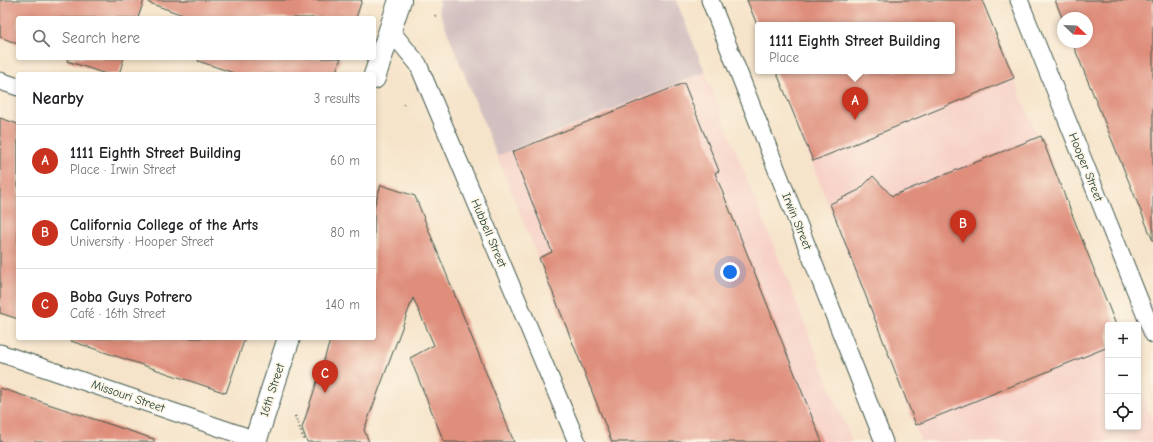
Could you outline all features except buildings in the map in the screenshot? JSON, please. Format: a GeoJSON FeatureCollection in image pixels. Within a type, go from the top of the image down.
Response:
{"type":"FeatureCollection","features":[{"type":"Feature","properties":{"kind":"main road"},"geometry":{"type":"LineString","coordinates":[[376,72],[400,0]]}},
{"type":"Feature","properties":{"kind":"main road","name":"16th Street"},"geometry":{"type":"LineString","coordinates":[[255,441],[288,340]]}},
{"type":"Feature","properties":{"kind":"street","name":"Irwin Street"},"geometry":{"type":"LineString","coordinates":[[710,0],[884,442]]}},
{"type":"Feature","properties":{"kind":"street","name":"Hooper Street"},"geometry":{"type":"LineString","coordinates":[[1020,0],[1153,334]]}},
{"type":"Feature","properties":{"kind":"street","name":"Hubbell Street"},"geometry":{"type":"LineString","coordinates":[[390,30],[418,64],[576,442]]}},
{"type":"Feature","properties":{"kind":"street"},"geometry":{"type":"LineString","coordinates":[[0,81],[16,86]]}},
{"type":"Feature","properties":{"kind":"street","name":"Missouri Street"},"geometry":{"type":"LineString","coordinates":[[0,353],[255,441]]}},
{"type":"Feature","properties":{"kind":"path"},"geometry":{"type":"LineString","coordinates":[[295,416],[305,442]]}},
{"type":"Feature","properties":{"kind":"shaded area"},"geometry":{"type":"Polygon","coordinates":[[[440,0],[676,0],[705,72],[497,156],[438,8],[440,0]]]}},
{"type":"Feature","properties":{"kind":"shaded area"},"geometry":{"type":"Polygon","coordinates":[[[747,0],[982,0],[1113,322],[1105,322],[1105,430],[1141,430],[1141,392],[1153,422],[1153,442],[921,442],[777,74],[955,74],[955,22],[756,22],[747,0]]]}},
{"type":"Feature","properties":{"kind":"shaded area"},"geometry":{"type":"Polygon","coordinates":[[[705,72],[852,442],[612,442],[497,156],[705,72]]]}},
{"type":"Feature","properties":{"kind":"place","name":"1111 Eighth Street Building"},"geometry":{"type":"Point","coordinates":[855,120]}},
{"type":"Feature","properties":{"kind":"place","name":"California College of the Arts"},"geometry":{"type":"Point","coordinates":[963,243]}},
{"type":"Feature","properties":{"kind":"place","name":"Boba Guys Potrero"},"geometry":{"type":"Point","coordinates":[325,393]}}]}
